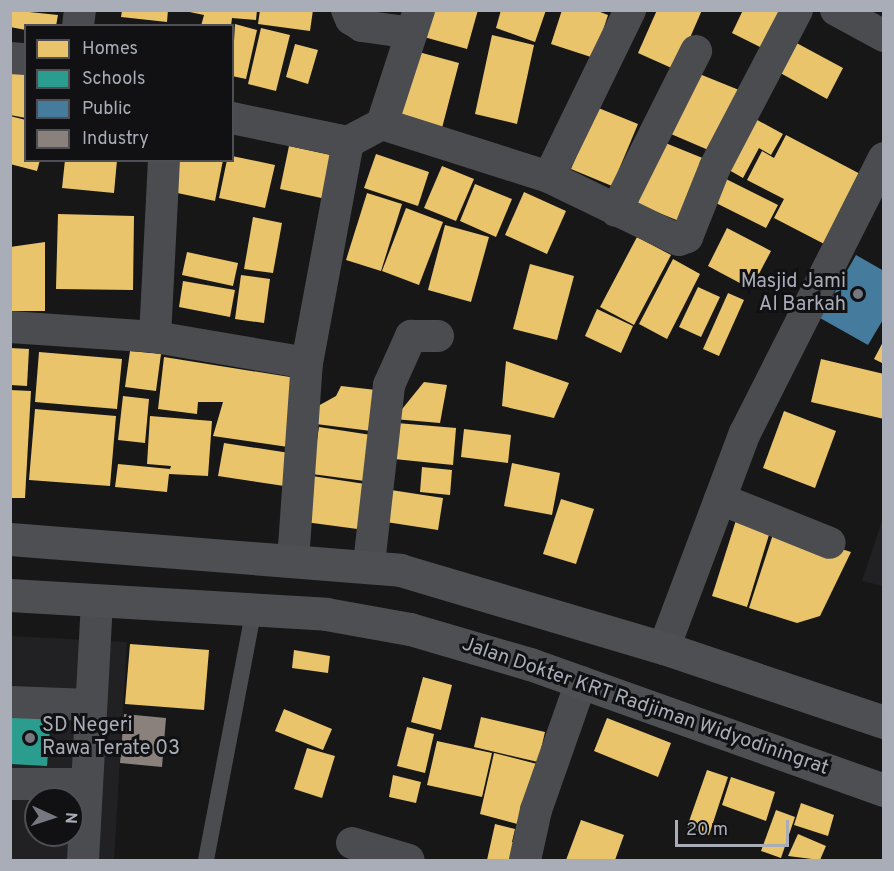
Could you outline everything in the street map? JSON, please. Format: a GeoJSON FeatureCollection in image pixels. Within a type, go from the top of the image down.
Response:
{"type":"FeatureCollection","features":[{"type":"Feature","properties":{"kind":"main road"},"geometry":{"type":"LineString","coordinates":[[10,539],[293,561],[369,564],[464,586],[664,648],[884,722]]}},
{"type":"Feature","properties":{"kind":"main road","name":"Jalan Dokter KRT Radjiman Widyodiningrat"},"geometry":{"type":"LineString","coordinates":[[10,595],[326,614],[410,629],[581,682],[884,790]]}},
{"type":"Feature","properties":{"kind":"street"},"geometry":{"type":"LineString","coordinates":[[234,118],[348,142],[382,124],[416,22],[362,26],[351,19],[347,10]]}},
{"type":"Feature","properties":{"kind":"street"},"geometry":{"type":"LineString","coordinates":[[549,177],[630,10]]}},
{"type":"Feature","properties":{"kind":"street"},"geometry":{"type":"LineString","coordinates":[[382,124],[549,177],[679,240],[687,237],[716,167],[797,10]]}},
{"type":"Feature","properties":{"kind":"street"},"geometry":{"type":"LineString","coordinates":[[836,10],[884,36]]}},
{"type":"Feature","properties":{"kind":"street"},"geometry":{"type":"LineString","coordinates":[[616,211],[696,51]]}},
{"type":"Feature","properties":{"kind":"street"},"geometry":{"type":"LineString","coordinates":[[293,561],[308,363],[348,142]]}},
{"type":"Feature","properties":{"kind":"street"},"geometry":{"type":"LineString","coordinates":[[664,648],[745,433],[884,158]]}},
{"type":"Feature","properties":{"kind":"street"},"geometry":{"type":"LineString","coordinates":[[155,337],[164,162]]}},
{"type":"Feature","properties":{"kind":"street"},"geometry":{"type":"LineString","coordinates":[[10,327],[155,337],[308,363]]}},
{"type":"Feature","properties":{"kind":"street"},"geometry":{"type":"LineString","coordinates":[[369,564],[389,384],[411,336],[438,336]]}},
{"type":"Feature","properties":{"kind":"street"},"geometry":{"type":"LineString","coordinates":[[720,500],[830,543]]}},
{"type":"Feature","properties":{"kind":"street"},"geometry":{"type":"LineString","coordinates":[[83,861],[85,784],[97,600]]}},
{"type":"Feature","properties":{"kind":"street"},"geometry":{"type":"LineString","coordinates":[[525,861],[536,810],[581,682]]}},
{"type":"Feature","properties":{"kind":"street"},"geometry":{"type":"LineString","coordinates":[[10,702],[90,705]]}},
{"type":"Feature","properties":{"kind":"street"},"geometry":{"type":"LineString","coordinates":[[10,784],[85,784]]}},
{"type":"Feature","properties":{"kind":"street"},"geometry":{"type":"LineString","coordinates":[[352,843],[409,861]]}},
{"type":"Feature","properties":{"kind":"lane"},"geometry":{"type":"LineString","coordinates":[[206,861],[254,608]]}},
{"type":"Feature","properties":{"kind":"shaded area"},"geometry":{"type":"Polygon","coordinates":[[[883,518],[884,586],[862,581],[883,518]]]}},
{"type":"Feature","properties":{"kind":"shaded area"},"geometry":{"type":"Polygon","coordinates":[[[11,636],[127,642],[114,860],[11,860],[11,636]]]}},
{"type":"Feature","properties":{"kind":"building: Homes"},"geometry":{"type":"Polygon","coordinates":[[[10,10],[58,15],[56,24],[24,24],[24,30],[10,27],[10,10]]]}},
{"type":"Feature","properties":{"kind":"building: Homes"},"geometry":{"type":"Polygon","coordinates":[[[122,10],[168,10],[167,22],[121,17],[122,10]]]}},
{"type":"Feature","properties":{"kind":"building: Homes"},"geometry":{"type":"Polygon","coordinates":[[[180,10],[257,10],[256,20],[232,18],[231,24],[202,24],[204,15],[180,10]]]}},
{"type":"Feature","properties":{"kind":"building: Homes"},"geometry":{"type":"Polygon","coordinates":[[[260,10],[313,10],[310,31],[258,24],[260,10]]]}},
{"type":"Feature","properties":{"kind":"building: Homes"},"geometry":{"type":"Polygon","coordinates":[[[431,10],[478,10],[467,49],[424,37],[431,10]]]}},
{"type":"Feature","properties":{"kind":"building: Homes"},"geometry":{"type":"Polygon","coordinates":[[[501,10],[546,10],[535,42],[496,28],[501,10]]]}},
{"type":"Feature","properties":{"kind":"building: Homes"},"geometry":{"type":"Polygon","coordinates":[[[562,10],[595,10],[608,15],[594,58],[551,44],[562,10]]]}},
{"type":"Feature","properties":{"kind":"building: Homes"},"geometry":{"type":"Polygon","coordinates":[[[657,10],[702,10],[676,70],[638,53],[657,10]]]}},
{"type":"Feature","properties":{"kind":"building: Homes"},"geometry":{"type":"Polygon","coordinates":[[[743,10],[782,10],[764,49],[732,33],[743,10]]]}},
{"type":"Feature","properties":{"kind":"building: Homes"},"geometry":{"type":"Polygon","coordinates":[[[235,24],[257,30],[246,79],[234,76],[235,24]]]}},
{"type":"Feature","properties":{"kind":"building: Homes"},"geometry":{"type":"Polygon","coordinates":[[[261,28],[290,35],[276,91],[248,84],[261,28]]]}},
{"type":"Feature","properties":{"kind":"building: Homes"},"geometry":{"type":"Polygon","coordinates":[[[492,35],[534,45],[517,124],[475,114],[492,35]]]}},
{"type":"Feature","properties":{"kind":"building: Homes"},"geometry":{"type":"Polygon","coordinates":[[[791,40],[843,68],[827,99],[775,70],[791,40]]]}},
{"type":"Feature","properties":{"kind":"building: Homes"},"geometry":{"type":"Polygon","coordinates":[[[295,44],[318,50],[308,84],[286,77],[295,44]]]}},
{"type":"Feature","properties":{"kind":"building: Homes"},"geometry":{"type":"Polygon","coordinates":[[[415,51],[459,63],[442,128],[398,115],[415,51]]]}},
{"type":"Feature","properties":{"kind":"building: Homes"},"geometry":{"type":"Polygon","coordinates":[[[10,65],[24,68],[24,118],[10,115],[10,65]]]}},
{"type":"Feature","properties":{"kind":"building: Homes"},"geometry":{"type":"Polygon","coordinates":[[[697,73],[739,90],[713,152],[671,134],[697,73]]]}},
{"type":"Feature","properties":{"kind":"building: Homes"},"geometry":{"type":"Polygon","coordinates":[[[596,107],[638,124],[612,186],[571,169],[596,107]]]}},
{"type":"Feature","properties":{"kind":"building: Homes"},"geometry":{"type":"Polygon","coordinates":[[[10,116],[24,120],[24,162],[39,162],[37,171],[10,164],[10,116]]]}},
{"type":"Feature","properties":{"kind":"building: Homes"},"geometry":{"type":"Polygon","coordinates":[[[750,116],[783,134],[771,155],[759,148],[743,178],[722,166],[750,116]]]}},
{"type":"Feature","properties":{"kind":"building: Homes"},"geometry":{"type":"Polygon","coordinates":[[[786,135],[866,177],[830,247],[774,218],[784,199],[747,180],[762,151],[774,158],[786,135]]]}},
{"type":"Feature","properties":{"kind":"building: Homes"},"geometry":{"type":"Polygon","coordinates":[[[663,142],[705,159],[679,221],[637,204],[663,142]]]}},
{"type":"Feature","properties":{"kind":"building: Homes"},"geometry":{"type":"Polygon","coordinates":[[[289,146],[335,156],[326,199],[280,189],[289,146]]]}},
{"type":"Feature","properties":{"kind":"building: Homes"},"geometry":{"type":"Polygon","coordinates":[[[376,154],[429,172],[418,206],[364,188],[376,154]]]}},
{"type":"Feature","properties":{"kind":"building: Homes"},"geometry":{"type":"Polygon","coordinates":[[[234,156],[275,165],[265,208],[219,198],[227,162],[234,162],[234,156]]]}},
{"type":"Feature","properties":{"kind":"building: Homes"},"geometry":{"type":"Polygon","coordinates":[[[65,162],[117,162],[114,193],[62,188],[65,162]]]}},
{"type":"Feature","properties":{"kind":"building: Homes"},"geometry":{"type":"Polygon","coordinates":[[[174,162],[223,162],[215,201],[168,191],[174,162]]]}},
{"type":"Feature","properties":{"kind":"building: Homes"},"geometry":{"type":"Polygon","coordinates":[[[442,166],[474,179],[456,221],[424,208],[442,166]]]}},
{"type":"Feature","properties":{"kind":"building: Homes"},"geometry":{"type":"Polygon","coordinates":[[[726,179],[778,205],[766,228],[714,202],[726,179]]]}},
{"type":"Feature","properties":{"kind":"building: Homes"},"geometry":{"type":"Polygon","coordinates":[[[475,184],[512,199],[496,237],[460,221],[475,184]]]}},
{"type":"Feature","properties":{"kind":"building: Homes"},"geometry":{"type":"Polygon","coordinates":[[[524,192],[566,211],[547,254],[505,235],[524,192]]]}},
{"type":"Feature","properties":{"kind":"building: Homes"},"geometry":{"type":"Polygon","coordinates":[[[367,193],[402,204],[381,271],[346,260],[367,193]]]}},
{"type":"Feature","properties":{"kind":"building: Homes"},"geometry":{"type":"Polygon","coordinates":[[[406,208],[443,222],[419,285],[382,271],[406,208]]]}},
{"type":"Feature","properties":{"kind":"building: Homes"},"geometry":{"type":"Polygon","coordinates":[[[58,214],[134,216],[133,290],[56,289],[58,214]]]}},
{"type":"Feature","properties":{"kind":"building: Homes"},"geometry":{"type":"Polygon","coordinates":[[[253,217],[282,223],[273,273],[244,269],[253,217]]]}},
{"type":"Feature","properties":{"kind":"building: Homes"},"geometry":{"type":"Polygon","coordinates":[[[445,225],[489,237],[471,302],[428,290],[445,225]]]}},
{"type":"Feature","properties":{"kind":"building: Homes"},"geometry":{"type":"Polygon","coordinates":[[[727,228],[771,251],[751,289],[708,266],[727,228]]]}},
{"type":"Feature","properties":{"kind":"building: Homes"},"geometry":{"type":"Polygon","coordinates":[[[637,237],[671,255],[634,325],[600,307],[637,237]]]}},
{"type":"Feature","properties":{"kind":"building: Homes"},"geometry":{"type":"Polygon","coordinates":[[[45,242],[45,311],[10,311],[10,247],[45,242]]]}},
{"type":"Feature","properties":{"kind":"building: Homes"},"geometry":{"type":"Polygon","coordinates":[[[187,252],[238,263],[233,286],[182,275],[187,252]]]}},
{"type":"Feature","properties":{"kind":"building: Homes"},"geometry":{"type":"Polygon","coordinates":[[[673,259],[700,274],[667,339],[639,324],[673,259]]]}},
{"type":"Feature","properties":{"kind":"building: Homes"},"geometry":{"type":"Polygon","coordinates":[[[530,264],[574,276],[557,340],[513,329],[530,264]]]}},
{"type":"Feature","properties":{"kind":"building: Homes"},"geometry":{"type":"Polygon","coordinates":[[[241,275],[270,279],[264,323],[235,319],[241,275]]]}},
{"type":"Feature","properties":{"kind":"building: Homes"},"geometry":{"type":"Polygon","coordinates":[[[183,281],[235,290],[230,317],[179,307],[183,281]]]}},
{"type":"Feature","properties":{"kind":"building: Homes"},"geometry":{"type":"Polygon","coordinates":[[[698,287],[720,297],[701,337],[679,327],[698,287]]]}},
{"type":"Feature","properties":{"kind":"building: Homes"},"geometry":{"type":"Polygon","coordinates":[[[728,293],[744,300],[719,356],[703,349],[728,293]]]}},
{"type":"Feature","properties":{"kind":"building: Homes"},"geometry":{"type":"Polygon","coordinates":[[[597,309],[633,326],[621,353],[585,336],[597,309]]]}},
{"type":"Feature","properties":{"kind":"building: Homes"},"geometry":{"type":"Polygon","coordinates":[[[884,340],[884,364],[874,359],[884,340]]]}},
{"type":"Feature","properties":{"kind":"building: Homes"},"geometry":{"type":"Polygon","coordinates":[[[10,348],[29,349],[27,386],[10,385],[10,348]]]}},
{"type":"Feature","properties":{"kind":"building: Homes"},"geometry":{"type":"Polygon","coordinates":[[[130,351],[161,354],[156,391],[125,387],[130,351]]]}},
{"type":"Feature","properties":{"kind":"building: Homes"},"geometry":{"type":"Polygon","coordinates":[[[39,352],[122,359],[117,409],[35,402],[39,352]]]}},
{"type":"Feature","properties":{"kind":"building: Homes"},"geometry":{"type":"Polygon","coordinates":[[[164,357],[296,378],[295,448],[213,436],[223,402],[198,402],[197,414],[158,409],[164,357]]]}},
{"type":"Feature","properties":{"kind":"building: Homes"},"geometry":{"type":"Polygon","coordinates":[[[821,359],[884,374],[884,419],[811,402],[821,359]]]}},
{"type":"Feature","properties":{"kind":"building: Homes"},"geometry":{"type":"Polygon","coordinates":[[[506,361],[569,383],[554,418],[502,406],[506,361]]]}},
{"type":"Feature","properties":{"kind":"building: Homes"},"geometry":{"type":"Polygon","coordinates":[[[424,382],[447,385],[440,423],[394,419],[424,382]]]}},
{"type":"Feature","properties":{"kind":"building: Homes"},"geometry":{"type":"Polygon","coordinates":[[[341,386],[385,391],[379,432],[316,424],[318,406],[336,396],[341,386]]]}},
{"type":"Feature","properties":{"kind":"building: Homes"},"geometry":{"type":"Polygon","coordinates":[[[10,390],[31,391],[25,498],[10,498],[10,390]]]}},
{"type":"Feature","properties":{"kind":"building: Homes"},"geometry":{"type":"Polygon","coordinates":[[[123,396],[149,399],[145,443],[118,440],[123,396]]]}},
{"type":"Feature","properties":{"kind":"building: Homes"},"geometry":{"type":"Polygon","coordinates":[[[35,409],[116,416],[110,486],[29,480],[35,409]]]}},
{"type":"Feature","properties":{"kind":"building: Homes"},"geometry":{"type":"Polygon","coordinates":[[[784,411],[836,431],[815,488],[763,468],[784,411]]]}},
{"type":"Feature","properties":{"kind":"building: Homes"},"geometry":{"type":"Polygon","coordinates":[[[150,416],[212,421],[208,476],[169,474],[167,492],[115,487],[118,464],[170,469],[171,466],[147,464],[150,416]]]}},
{"type":"Feature","properties":{"kind":"building: Homes"},"geometry":{"type":"Polygon","coordinates":[[[397,423],[456,428],[453,465],[394,459],[397,423]]]}},
{"type":"Feature","properties":{"kind":"building: Homes"},"geometry":{"type":"Polygon","coordinates":[[[319,427],[378,436],[372,482],[312,474],[319,427]]]}},
{"type":"Feature","properties":{"kind":"building: Homes"},"geometry":{"type":"Polygon","coordinates":[[[464,429],[511,435],[508,463],[461,457],[464,429]]]}},
{"type":"Feature","properties":{"kind":"building: Homes"},"geometry":{"type":"Polygon","coordinates":[[[224,443],[296,454],[291,487],[218,476],[224,443]]]}},
{"type":"Feature","properties":{"kind":"building: Homes"},"geometry":{"type":"Polygon","coordinates":[[[512,463],[560,473],[552,515],[504,506],[512,463]]]}},
{"type":"Feature","properties":{"kind":"building: Homes"},"geometry":{"type":"Polygon","coordinates":[[[422,467],[452,470],[450,495],[420,492],[422,467]]]}},
{"type":"Feature","properties":{"kind":"building: Homes"},"geometry":{"type":"Polygon","coordinates":[[[312,476],[372,485],[365,530],[305,522],[312,476]]]}},
{"type":"Feature","properties":{"kind":"building: Homes"},"geometry":{"type":"Polygon","coordinates":[[[391,490],[443,498],[438,530],[386,522],[391,490]]]}},
{"type":"Feature","properties":{"kind":"building: Homes"},"geometry":{"type":"Polygon","coordinates":[[[561,499],[594,509],[576,564],[543,554],[561,499]]]}},
{"type":"Feature","properties":{"kind":"building: Homes"},"geometry":{"type":"Polygon","coordinates":[[[738,514],[772,525],[747,607],[712,596],[738,514]]]}},
{"type":"Feature","properties":{"kind":"building: Homes"},"geometry":{"type":"Polygon","coordinates":[[[775,528],[851,552],[820,616],[797,623],[749,608],[775,528]]]}},
{"type":"Feature","properties":{"kind":"building: Homes"},"geometry":{"type":"Polygon","coordinates":[[[130,644],[209,650],[204,710],[125,704],[130,644]]]}},
{"type":"Feature","properties":{"kind":"building: Homes"},"geometry":{"type":"Polygon","coordinates":[[[294,650],[330,656],[328,673],[292,668],[294,650]]]}},
{"type":"Feature","properties":{"kind":"building: Homes"},"geometry":{"type":"Polygon","coordinates":[[[423,677],[452,685],[441,730],[411,722],[423,677]]]}},
{"type":"Feature","properties":{"kind":"building: Homes"},"geometry":{"type":"Polygon","coordinates":[[[284,709],[332,729],[323,750],[275,731],[284,709]]]}},
{"type":"Feature","properties":{"kind":"building: Homes"},"geometry":{"type":"Polygon","coordinates":[[[481,717],[545,732],[538,762],[474,747],[481,717]]]}},
{"type":"Feature","properties":{"kind":"building: Homes"},"geometry":{"type":"Polygon","coordinates":[[[607,718],[671,743],[658,777],[594,751],[607,718]]]}},
{"type":"Feature","properties":{"kind":"building: Homes"},"geometry":{"type":"Polygon","coordinates":[[[407,727],[434,734],[425,773],[397,766],[407,727]]]}},
{"type":"Feature","properties":{"kind":"building: Homes"},"geometry":{"type":"Polygon","coordinates":[[[437,741],[492,753],[482,797],[427,785],[437,741]]]}},
{"type":"Feature","properties":{"kind":"building: Homes"},"geometry":{"type":"Polygon","coordinates":[[[307,748],[335,756],[322,798],[294,789],[307,748]]]}},
{"type":"Feature","properties":{"kind":"building: Homes"},"geometry":{"type":"Polygon","coordinates":[[[494,753],[541,765],[525,826],[480,814],[494,753]]]}},
{"type":"Feature","properties":{"kind":"building: Homes"},"geometry":{"type":"Polygon","coordinates":[[[707,770],[728,777],[709,835],[687,827],[707,770]]]}},
{"type":"Feature","properties":{"kind":"building: Homes"},"geometry":{"type":"Polygon","coordinates":[[[393,775],[421,782],[416,803],[389,797],[393,775]]]}},
{"type":"Feature","properties":{"kind":"building: Homes"},"geometry":{"type":"Polygon","coordinates":[[[731,777],[775,792],[766,821],[722,805],[731,777]]]}},
{"type":"Feature","properties":{"kind":"building: Homes"},"geometry":{"type":"Polygon","coordinates":[[[801,803],[834,815],[828,836],[794,825],[801,803]]]}},
{"type":"Feature","properties":{"kind":"building: Homes"},"geometry":{"type":"Polygon","coordinates":[[[776,810],[795,817],[781,858],[761,851],[776,810]]]}},
{"type":"Feature","properties":{"kind":"building: Homes"},"geometry":{"type":"Polygon","coordinates":[[[581,820],[624,835],[615,860],[566,860],[581,820]]]}},
{"type":"Feature","properties":{"kind":"building: Homes"},"geometry":{"type":"Polygon","coordinates":[[[495,824],[515,829],[512,842],[524,846],[519,860],[487,860],[495,824]]]}},
{"type":"Feature","properties":{"kind":"building: Homes"},"geometry":{"type":"Polygon","coordinates":[[[798,834],[826,846],[820,860],[788,856],[798,834]]]}},
{"type":"Feature","properties":{"kind":"building: Schools","name":"SD Negeri Rawa Terate 03"},"geometry":{"type":"Polygon","coordinates":[[[10,710],[51,713],[47,766],[10,764],[10,710]]]}},
{"type":"Feature","properties":{"kind":"building: Public","name":"Masjid Jami Al Barkah"},"geometry":{"type":"Polygon","coordinates":[[[856,255],[884,271],[884,318],[868,345],[820,318],[856,255]]]}},
{"type":"Feature","properties":{"kind":"building: Industry"},"geometry":{"type":"Polygon","coordinates":[[[124,714],[166,718],[162,767],[120,763],[124,714]]]}},
{"type":"Feature","properties":{"kind":"place","name":"Masjid Jami Al Barkah"},"geometry":{"type":"Point","coordinates":[858,294]}},
{"type":"Feature","properties":{"kind":"place","name":"SD Negeri Rawa Terate 03"},"geometry":{"type":"Point","coordinates":[30,738]}}]}
